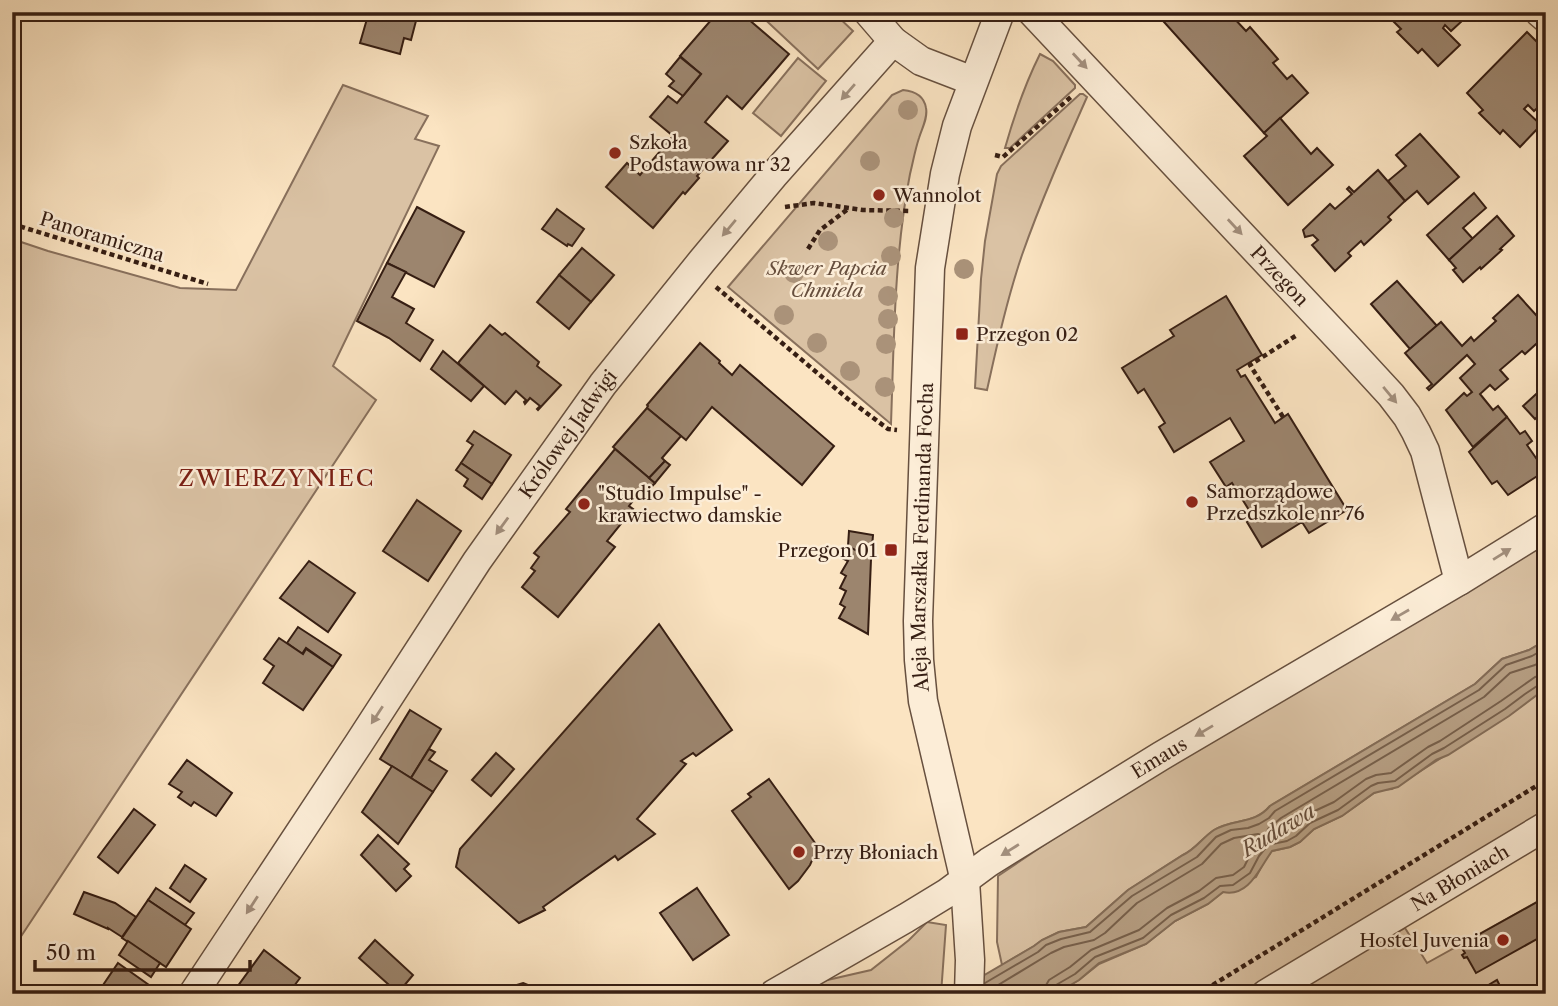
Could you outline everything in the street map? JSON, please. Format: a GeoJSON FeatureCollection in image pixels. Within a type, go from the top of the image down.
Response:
{"type":"FeatureCollection","features":[{"type":"Feature","properties":{"kind":"street"},"geometry":{"type":"LineString","coordinates":[[973,81],[1000,12]]}},
{"type":"Feature","properties":{"kind":"street","name":"Przegon"},"geometry":{"type":"LineString","coordinates":[[1032,12],[1345,345],[1407,416],[1425,451],[1458,581]]}},
{"type":"Feature","properties":{"kind":"street"},"geometry":{"type":"LineString","coordinates":[[1539,12],[1546,18]]}},
{"type":"Feature","properties":{"kind":"street","name":"Królowej Jadwigi"},"geometry":{"type":"LineString","coordinates":[[193,994],[477,561],[603,384],[774,176],[883,24],[921,61],[973,81]]}},
{"type":"Feature","properties":{"kind":"street","name":"Aleja Marszałka Ferdinanda Focha"},"geometry":{"type":"LineString","coordinates":[[969,994],[970,960],[965,881],[923,701],[918,621],[930,268],[945,174],[957,126],[973,81]]}},
{"type":"Feature","properties":{"kind":"street","name":"Emaus"},"geometry":{"type":"LineString","coordinates":[[774,994],[881,934],[965,881],[989,862],[1138,770],[1546,527]]}},
{"type":"Feature","properties":{"kind":"street","name":"Na Błoniach"},"geometry":{"type":"LineString","coordinates":[[1266,994],[1546,826]]}},
{"type":"Feature","properties":{"kind":"path"},"geometry":{"type":"LineString","coordinates":[[995,155],[1003,157],[1074,96]]}},
{"type":"Feature","properties":{"kind":"path"},"geometry":{"type":"LineString","coordinates":[[785,207],[814,203],[863,210],[911,211]]}},
{"type":"Feature","properties":{"kind":"path"},"geometry":{"type":"LineString","coordinates":[[807,249],[820,230],[849,208]]}},
{"type":"Feature","properties":{"kind":"path","name":"Panoramiczna"},"geometry":{"type":"LineString","coordinates":[[12,224],[208,284]]}},
{"type":"Feature","properties":{"kind":"path"},"geometry":{"type":"LineString","coordinates":[[715,286],[848,399],[888,429],[898,430]]}},
{"type":"Feature","properties":{"kind":"path"},"geometry":{"type":"LineString","coordinates":[[1283,418],[1250,365],[1303,330]]}},
{"type":"Feature","properties":{"kind":"path"},"geometry":{"type":"LineString","coordinates":[[1198,994],[1546,780]]}},
{"type":"Feature","properties":{"kind":"green space"},"geometry":{"type":"Polygon","coordinates":[[[757,12],[833,12],[853,31],[818,69],[757,12]]]}},
{"type":"Feature","properties":{"kind":"green space"},"geometry":{"type":"Polygon","coordinates":[[[1040,54],[1053,61],[1075,88],[1010,148],[1005,148],[1020,100],[1040,54]]]}},
{"type":"Feature","properties":{"kind":"green space"},"geometry":{"type":"Polygon","coordinates":[[[798,58],[826,81],[781,136],[753,113],[798,58]]]}},
{"type":"Feature","properties":{"kind":"green space"},"geometry":{"type":"Polygon","coordinates":[[[343,85],[428,116],[415,139],[439,146],[333,366],[376,400],[12,950],[12,239],[180,288],[236,290],[343,85]]]}},
{"type":"Feature","properties":{"kind":"green space","name":"Skwer Papcia Chmiela"},"geometry":{"type":"Polygon","coordinates":[[[903,90],[920,97],[926,112],[910,174],[901,236],[891,424],[728,287],[892,95],[903,90]]]}},
{"type":"Feature","properties":{"kind":"green space"},"geometry":{"type":"Polygon","coordinates":[[[1080,94],[1087,97],[1022,255],[987,390],[975,388],[981,279],[997,174],[1001,166],[1080,94]]]}},
{"type":"Feature","properties":{"kind":"green space"},"geometry":{"type":"Polygon","coordinates":[[[1546,536],[1546,640],[1529,650],[1502,659],[1475,684],[1264,812],[1251,819],[1214,830],[1188,853],[1128,890],[1086,927],[1059,932],[1002,965],[997,942],[998,876],[1163,768],[1546,536]]]}},
{"type":"Feature","properties":{"kind":"green space"},"geometry":{"type":"Polygon","coordinates":[[[1546,688],[1546,810],[1239,994],[1055,994],[1099,964],[1146,944],[1175,921],[1208,904],[1223,892],[1256,877],[1272,851],[1300,842],[1314,829],[1342,816],[1374,793],[1392,789],[1509,715],[1546,688]]]}},
{"type":"Feature","properties":{"kind":"green space"},"geometry":{"type":"Polygon","coordinates":[[[1546,897],[1546,994],[1288,994],[1405,928],[1427,963],[1546,897]]]}},
{"type":"Feature","properties":{"kind":"green space"},"geometry":{"type":"Polygon","coordinates":[[[927,922],[946,925],[941,994],[793,994],[810,984],[871,970],[927,922]]]}},
{"type":"Feature","properties":{"kind":"water","name":"Rudawa"},"geometry":{"type":"Polygon","coordinates":[[[1546,640],[1546,688],[1509,716],[1436,760],[1398,787],[1374,793],[1342,816],[1314,829],[1300,842],[1272,851],[1247,886],[1232,893],[1223,892],[1208,904],[1175,921],[1146,944],[1099,963],[1079,980],[1055,994],[952,994],[1042,940],[1059,932],[1086,927],[1128,890],[1188,853],[1214,830],[1251,819],[1264,812],[1475,684],[1502,659],[1529,650],[1546,640]]]}},
{"type":"Feature","properties":{"kind":"building"},"geometry":{"type":"Polygon","coordinates":[[[369,12],[412,12],[411,15],[417,17],[411,40],[404,38],[400,54],[360,43],[369,12]]]}},
{"type":"Feature","properties":{"kind":"building"},"geometry":{"type":"Polygon","coordinates":[[[718,12],[740,12],[789,54],[742,109],[727,96],[705,122],[728,141],[697,176],[699,178],[685,194],[683,192],[653,228],[606,187],[627,163],[640,175],[673,136],[650,117],[668,96],[677,103],[701,74],[680,56],[718,12]]]}},
{"type":"Feature","properties":{"kind":"building"},"geometry":{"type":"Polygon","coordinates":[[[1155,12],[1237,12],[1232,16],[1246,31],[1250,27],[1278,59],[1273,63],[1287,79],[1292,75],[1308,93],[1264,133],[1155,12]]]}},
{"type":"Feature","properties":{"kind":"building"},"geometry":{"type":"Polygon","coordinates":[[[1384,12],[1458,12],[1456,14],[1462,21],[1451,31],[1445,25],[1443,28],[1460,45],[1438,66],[1422,49],[1418,53],[1397,32],[1401,29],[1384,12]]]}},
{"type":"Feature","properties":{"kind":"building"},"geometry":{"type":"Polygon","coordinates":[[[1527,32],[1546,51],[1546,88],[1538,96],[1544,102],[1534,111],[1528,105],[1524,109],[1541,125],[1520,147],[1503,130],[1500,134],[1479,113],[1483,110],[1467,93],[1527,32]]]}},
{"type":"Feature","properties":{"kind":"building"},"geometry":{"type":"Polygon","coordinates":[[[680,57],[701,74],[683,96],[669,86],[674,81],[666,74],[680,57]]]}},
{"type":"Feature","properties":{"kind":"building"},"geometry":{"type":"Polygon","coordinates":[[[1280,118],[1311,154],[1317,148],[1333,165],[1288,205],[1244,156],[1267,136],[1264,133],[1280,118]]]}},
{"type":"Feature","properties":{"kind":"building"},"geometry":{"type":"Polygon","coordinates":[[[1420,134],[1459,177],[1428,204],[1417,191],[1405,201],[1388,181],[1406,166],[1396,155],[1420,134]]]}},
{"type":"Feature","properties":{"kind":"building"},"geometry":{"type":"Polygon","coordinates":[[[1378,170],[1405,201],[1388,217],[1391,220],[1364,245],[1361,241],[1348,253],[1351,256],[1335,271],[1312,245],[1318,240],[1313,235],[1305,237],[1303,230],[1330,204],[1335,209],[1352,194],[1347,189],[1349,187],[1354,192],[1378,170]]]}},
{"type":"Feature","properties":{"kind":"building"},"geometry":{"type":"Polygon","coordinates":[[[1474,193],[1486,208],[1463,228],[1473,239],[1449,260],[1427,235],[1474,193]]]}},
{"type":"Feature","properties":{"kind":"building"},"geometry":{"type":"Polygon","coordinates":[[[417,207],[464,232],[434,287],[387,263],[417,207]]]}},
{"type":"Feature","properties":{"kind":"building"},"geometry":{"type":"Polygon","coordinates":[[[557,209],[584,229],[572,246],[567,246],[542,229],[557,209]]]}},
{"type":"Feature","properties":{"kind":"building"},"geometry":{"type":"Polygon","coordinates":[[[1497,216],[1514,236],[1481,269],[1480,267],[1463,282],[1449,260],[1497,216]]]}},
{"type":"Feature","properties":{"kind":"building"},"geometry":{"type":"Polygon","coordinates":[[[582,248],[614,275],[591,302],[559,275],[582,248]]]}},
{"type":"Feature","properties":{"kind":"building"},"geometry":{"type":"Polygon","coordinates":[[[387,263],[406,272],[392,297],[414,309],[406,323],[433,340],[420,361],[389,338],[357,321],[387,263]]]}},
{"type":"Feature","properties":{"kind":"building"},"geometry":{"type":"Polygon","coordinates":[[[559,275],[591,302],[569,329],[537,302],[559,275]]]}},
{"type":"Feature","properties":{"kind":"building"},"geometry":{"type":"Polygon","coordinates":[[[1397,281],[1437,326],[1410,349],[1371,304],[1397,281]]]}},
{"type":"Feature","properties":{"kind":"building"},"geometry":{"type":"Polygon","coordinates":[[[1518,295],[1546,326],[1546,335],[1525,354],[1522,351],[1500,370],[1508,379],[1495,390],[1490,385],[1480,394],[1493,410],[1498,406],[1507,417],[1473,447],[1446,410],[1464,393],[1467,396],[1472,392],[1460,378],[1475,364],[1467,355],[1429,390],[1427,388],[1432,384],[1405,353],[1441,322],[1462,346],[1471,337],[1474,341],[1496,321],[1493,318],[1518,295]]]}},
{"type":"Feature","properties":{"kind":"building"},"geometry":{"type":"Polygon","coordinates":[[[1226,296],[1262,355],[1237,370],[1241,377],[1245,375],[1275,423],[1288,414],[1347,510],[1309,533],[1302,522],[1262,547],[1247,522],[1254,518],[1232,483],[1226,487],[1210,462],[1244,441],[1230,418],[1174,452],[1159,427],[1165,423],[1144,389],[1138,393],[1122,368],[1174,336],[1170,330],[1226,296]]]}},
{"type":"Feature","properties":{"kind":"building"},"geometry":{"type":"Polygon","coordinates":[[[490,325],[502,335],[505,333],[539,362],[537,366],[561,385],[538,410],[540,406],[530,398],[525,404],[526,400],[516,391],[505,404],[458,363],[490,325]]]}},
{"type":"Feature","properties":{"kind":"building"},"geometry":{"type":"Polygon","coordinates":[[[700,343],[732,375],[740,365],[834,446],[802,485],[712,407],[686,440],[647,408],[700,343]]]}},
{"type":"Feature","properties":{"kind":"building"},"geometry":{"type":"Polygon","coordinates":[[[443,351],[484,386],[471,401],[431,369],[443,351]]]}},
{"type":"Feature","properties":{"kind":"building"},"geometry":{"type":"Polygon","coordinates":[[[1546,385],[1546,409],[1535,419],[1523,406],[1546,385]]]}},
{"type":"Feature","properties":{"kind":"building"},"geometry":{"type":"Polygon","coordinates":[[[647,408],[681,436],[662,458],[665,461],[649,478],[613,447],[647,408]]]}},
{"type":"Feature","properties":{"kind":"building"},"geometry":{"type":"Polygon","coordinates":[[[1507,417],[1520,434],[1525,431],[1532,441],[1527,445],[1545,471],[1508,495],[1497,481],[1492,484],[1469,452],[1507,417]]]}},
{"type":"Feature","properties":{"kind":"building"},"geometry":{"type":"Polygon","coordinates":[[[474,431],[511,455],[492,484],[461,463],[473,445],[467,441],[474,431]]]}},
{"type":"Feature","properties":{"kind":"building"},"geometry":{"type":"Polygon","coordinates":[[[615,449],[655,483],[640,500],[636,497],[629,506],[633,509],[607,541],[615,547],[558,617],[522,587],[535,571],[531,568],[539,557],[534,553],[570,512],[566,509],[615,449]]]}},
{"type":"Feature","properties":{"kind":"building"},"geometry":{"type":"Polygon","coordinates":[[[665,461],[670,465],[655,483],[649,478],[665,461]]]}},
{"type":"Feature","properties":{"kind":"building"},"geometry":{"type":"Polygon","coordinates":[[[461,463],[492,484],[482,499],[464,486],[468,479],[456,470],[461,463]]]}},
{"type":"Feature","properties":{"kind":"building"},"geometry":{"type":"Polygon","coordinates":[[[417,500],[461,531],[428,581],[383,551],[417,500]]]}},
{"type":"Feature","properties":{"kind":"building"},"geometry":{"type":"Polygon","coordinates":[[[849,531],[873,535],[871,559],[848,546],[849,531]]]}},
{"type":"Feature","properties":{"kind":"building"},"geometry":{"type":"Polygon","coordinates":[[[848,546],[871,559],[868,634],[839,618],[845,607],[840,604],[846,591],[840,588],[846,576],[841,573],[848,561],[842,558],[848,546]]]}},
{"type":"Feature","properties":{"kind":"building"},"geometry":{"type":"Polygon","coordinates":[[[309,561],[355,593],[328,632],[280,598],[309,561]]]}},
{"type":"Feature","properties":{"kind":"building"},"geometry":{"type":"Polygon","coordinates":[[[659,624],[732,730],[696,756],[693,753],[681,761],[686,764],[637,819],[655,834],[618,860],[615,856],[543,907],[545,910],[519,923],[456,867],[460,849],[659,624]]]}},
{"type":"Feature","properties":{"kind":"building"},"geometry":{"type":"Polygon","coordinates":[[[298,627],[341,655],[333,667],[306,648],[302,654],[287,643],[298,627]]]}},
{"type":"Feature","properties":{"kind":"building"},"geometry":{"type":"Polygon","coordinates":[[[279,638],[303,654],[306,649],[333,667],[303,710],[263,683],[274,666],[264,659],[279,638]]]}},
{"type":"Feature","properties":{"kind":"building"},"geometry":{"type":"Polygon","coordinates":[[[410,710],[441,729],[411,778],[380,759],[410,710]]]}},
{"type":"Feature","properties":{"kind":"building"},"geometry":{"type":"Polygon","coordinates":[[[429,749],[435,752],[429,760],[447,771],[433,792],[411,778],[429,749]]]}},
{"type":"Feature","properties":{"kind":"building"},"geometry":{"type":"Polygon","coordinates":[[[496,753],[514,769],[491,796],[472,780],[496,753]]]}},
{"type":"Feature","properties":{"kind":"building"},"geometry":{"type":"Polygon","coordinates":[[[187,760],[232,793],[216,816],[194,802],[191,806],[178,797],[182,792],[169,784],[187,760]]]}},
{"type":"Feature","properties":{"kind":"building"},"geometry":{"type":"Polygon","coordinates":[[[392,766],[433,792],[398,844],[362,812],[392,766]]]}},
{"type":"Feature","properties":{"kind":"building"},"geometry":{"type":"Polygon","coordinates":[[[769,779],[818,847],[810,865],[789,889],[732,811],[751,797],[748,794],[769,779]]]}},
{"type":"Feature","properties":{"kind":"building"},"geometry":{"type":"Polygon","coordinates":[[[134,809],[155,825],[118,873],[98,857],[134,809]]]}},
{"type":"Feature","properties":{"kind":"building"},"geometry":{"type":"Polygon","coordinates":[[[378,835],[409,864],[404,869],[411,876],[396,891],[361,855],[378,835]]]}},
{"type":"Feature","properties":{"kind":"building"},"geometry":{"type":"Polygon","coordinates":[[[185,865],[206,879],[190,902],[170,888],[185,865]]]}},
{"type":"Feature","properties":{"kind":"building"},"geometry":{"type":"Polygon","coordinates":[[[156,888],[194,913],[185,925],[148,900],[156,888]]]}},
{"type":"Feature","properties":{"kind":"building"},"geometry":{"type":"Polygon","coordinates":[[[697,888],[729,935],[693,960],[660,913],[697,888]]]}},
{"type":"Feature","properties":{"kind":"building"},"geometry":{"type":"Polygon","coordinates":[[[84,892],[115,903],[136,917],[122,937],[74,914],[84,892]]]}},
{"type":"Feature","properties":{"kind":"building","name":"Hostel Juvenia"},"geometry":{"type":"Polygon","coordinates":[[[1546,897],[1546,934],[1476,973],[1467,957],[1462,955],[1465,953],[1460,945],[1546,897]]]}},
{"type":"Feature","properties":{"kind":"building"},"geometry":{"type":"Polygon","coordinates":[[[148,900],[191,929],[166,967],[122,938],[148,900]]]}},
{"type":"Feature","properties":{"kind":"building"},"geometry":{"type":"Polygon","coordinates":[[[375,940],[413,975],[398,993],[359,958],[375,940]]]}},
{"type":"Feature","properties":{"kind":"building"},"geometry":{"type":"Polygon","coordinates":[[[128,941],[160,963],[151,977],[119,955],[128,941]]]}},
{"type":"Feature","properties":{"kind":"building"},"geometry":{"type":"Polygon","coordinates":[[[264,950],[300,978],[288,994],[232,994],[264,950]]]}},
{"type":"Feature","properties":{"kind":"building"},"geometry":{"type":"Polygon","coordinates":[[[118,963],[156,990],[153,994],[97,994],[118,963]]]}},
{"type":"Feature","properties":{"kind":"building"},"geometry":{"type":"Polygon","coordinates":[[[1497,980],[1504,994],[1489,994],[1485,987],[1497,980]]]}},
{"type":"Feature","properties":{"kind":"building"},"geometry":{"type":"Polygon","coordinates":[[[523,983],[540,994],[507,994],[513,986],[523,983]]]}},
{"type":"Feature","properties":{"kind":"place","name":"Szkoła Podstawowa nr 32"},"geometry":{"type":"Point","coordinates":[615,153]}},
{"type":"Feature","properties":{"kind":"place","name":"Wannolot"},"geometry":{"type":"Point","coordinates":[879,195]}},
{"type":"Feature","properties":{"kind":"place","name":"Przegon 02"},"geometry":{"type":"Point","coordinates":[962,334]}},
{"type":"Feature","properties":{"kind":"place","name":"Samorządowe Przedszkole nr 76"},"geometry":{"type":"Point","coordinates":[1192,502]}},
{"type":"Feature","properties":{"kind":"place","name":"\"Studio Impulse\" - krawiectwo damskie"},"geometry":{"type":"Point","coordinates":[584,504]}},
{"type":"Feature","properties":{"kind":"place","name":"Przegon 01"},"geometry":{"type":"Point","coordinates":[891,550]}},
{"type":"Feature","properties":{"kind":"place","name":"Przy Błoniach"},"geometry":{"type":"Point","coordinates":[799,852]}},
{"type":"Feature","properties":{"kind":"place","name":"Hostel Juvenia"},"geometry":{"type":"Point","coordinates":[1503,940]}},
{"type":"Feature","properties":{"kind":"district","name":"ZWIERZYNIEC"},"geometry":{"type":"Point","coordinates":[277,478]}}]}
